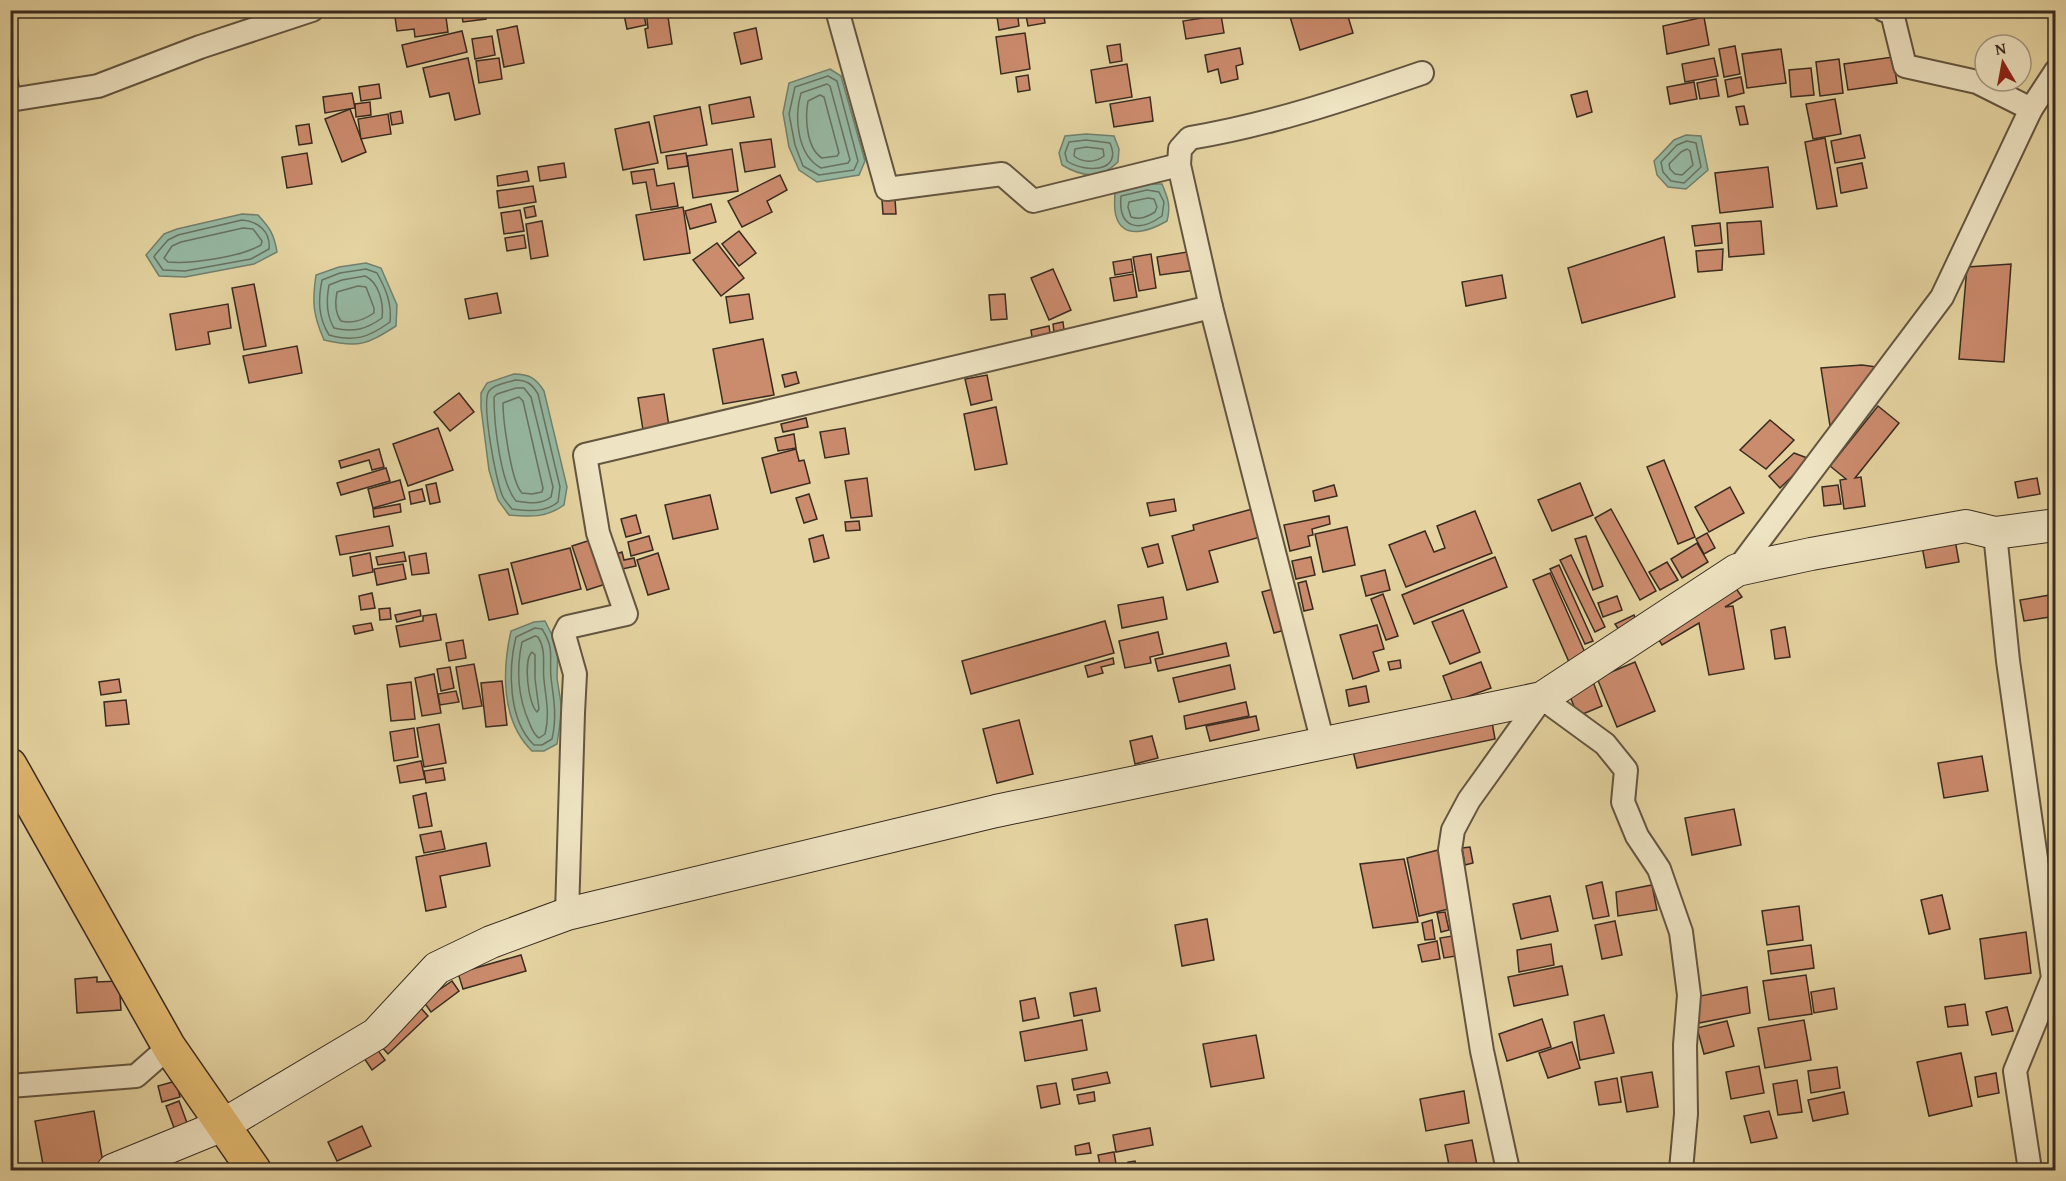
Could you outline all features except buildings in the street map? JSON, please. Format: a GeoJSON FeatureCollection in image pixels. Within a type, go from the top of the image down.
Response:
{"type":"FeatureCollection","features":[{"type":"Feature","properties":{"kind":"main road"},"geometry":{"type":"LineString","coordinates":[[10,765],[169,1047],[254,1170]]}},
{"type":"Feature","properties":{"kind":"street"},"geometry":{"type":"LineString","coordinates":[[10,100],[98,86],[200,47],[312,10]]}},
{"type":"Feature","properties":{"kind":"street"},"geometry":{"type":"LineString","coordinates":[[837,10],[887,189],[1002,174],[1033,201],[1179,165]]}},
{"type":"Feature","properties":{"kind":"street"},"geometry":{"type":"LineString","coordinates":[[1884,10],[1892,13],[1905,66],[1977,82],[2031,109]]}},
{"type":"Feature","properties":{"kind":"street"},"geometry":{"type":"LineString","coordinates":[[1508,1170],[1482,1051],[1450,850],[1453,830],[1469,800],[1542,698],[1737,570],[1942,297],[2031,109],[2055,71]]}},
{"type":"Feature","properties":{"kind":"street"},"geometry":{"type":"LineString","coordinates":[[1323,743],[1211,306],[1179,165],[1180,149],[1190,138],[1326,105],[1422,73]]}},
{"type":"Feature","properties":{"kind":"street"},"geometry":{"type":"LineString","coordinates":[[567,914],[576,674],[564,635],[568,627],[626,614],[598,533],[585,455],[1211,306]]}},
{"type":"Feature","properties":{"kind":"street"},"geometry":{"type":"LineString","coordinates":[[1737,570],[1966,526],[1995,533],[2055,525]]}},
{"type":"Feature","properties":{"kind":"street"},"geometry":{"type":"LineString","coordinates":[[1995,533],[2008,661],[2053,978],[2016,1071],[2030,1170]]}},
{"type":"Feature","properties":{"kind":"street"},"geometry":{"type":"LineString","coordinates":[[113,1170],[223,1125],[376,1034],[436,968],[491,942],[567,914],[996,811],[1542,698],[1605,744],[1626,770],[1623,802],[1637,836],[1659,870],[1681,932],[1689,995],[1685,1045],[1686,1114],[1681,1170]]}},
{"type":"Feature","properties":{"kind":"street"},"geometry":{"type":"LineString","coordinates":[[10,1086],[136,1076],[169,1047]]}},
{"type":"Feature","properties":{"kind":"water"},"geometry":{"type":"Polygon","coordinates":[[[830,69],[841,76],[865,161],[859,175],[817,182],[799,170],[789,147],[783,113],[789,83],[830,69]]]}},
{"type":"Feature","properties":{"kind":"water"},"geometry":{"type":"Polygon","coordinates":[[[1086,134],[1114,136],[1119,149],[1118,162],[1104,172],[1091,175],[1062,165],[1059,153],[1065,136],[1086,134]]]}},
{"type":"Feature","properties":{"kind":"water"},"geometry":{"type":"Polygon","coordinates":[[[1686,135],[1701,136],[1708,170],[1686,189],[1668,187],[1657,175],[1654,161],[1674,140],[1686,135]]]}},
{"type":"Feature","properties":{"kind":"water"},"geometry":{"type":"Polygon","coordinates":[[[1146,184],[1162,184],[1168,202],[1167,221],[1147,230],[1127,230],[1121,226],[1116,216],[1115,190],[1146,184]]]}},
{"type":"Feature","properties":{"kind":"water"},"geometry":{"type":"Polygon","coordinates":[[[242,214],[258,215],[271,232],[277,252],[254,264],[185,277],[159,276],[146,255],[164,234],[242,214]]]}},
{"type":"Feature","properties":{"kind":"water"},"geometry":{"type":"Polygon","coordinates":[[[366,263],[381,268],[397,305],[396,326],[362,343],[346,344],[324,340],[314,308],[316,275],[339,267],[366,263]]]}},
{"type":"Feature","properties":{"kind":"water"},"geometry":{"type":"Polygon","coordinates":[[[514,374],[532,378],[544,391],[567,487],[564,505],[544,514],[509,515],[498,500],[489,470],[481,393],[487,383],[514,374]]]}},
{"type":"Feature","properties":{"kind":"water"},"geometry":{"type":"Polygon","coordinates":[[[545,621],[558,647],[557,678],[562,710],[557,744],[544,751],[532,751],[514,725],[509,710],[506,695],[506,662],[511,631],[534,622],[545,621]]]}}]}
